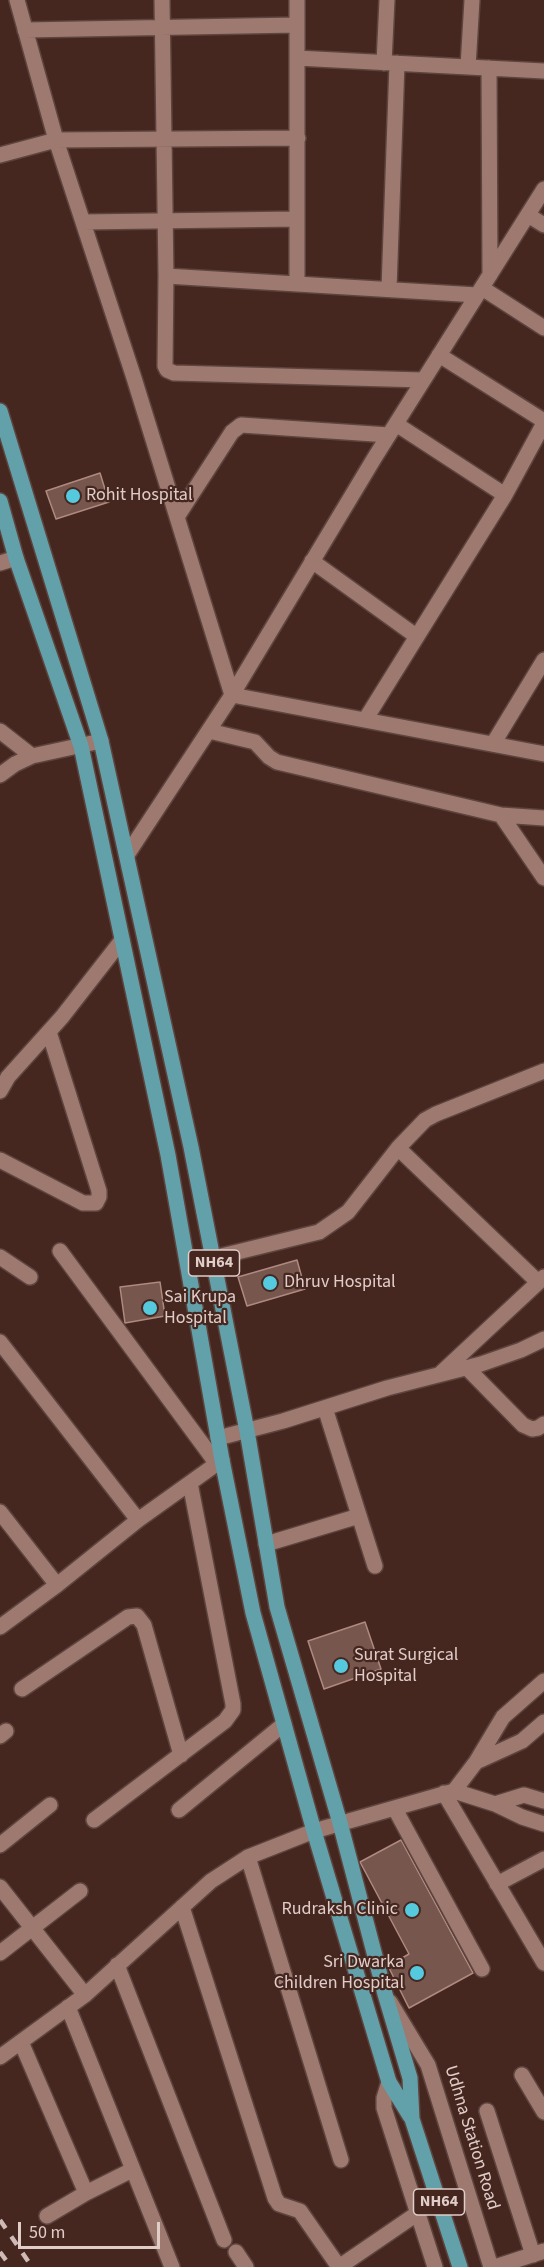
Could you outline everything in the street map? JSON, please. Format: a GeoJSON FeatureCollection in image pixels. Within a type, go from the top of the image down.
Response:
{"type":"FeatureCollection","features":[{"type":"Feature","properties":{"kind":"main road","name":"NH64"},"geometry":{"type":"LineString","coordinates":[[0,411],[101,741],[191,1147],[247,1431],[277,1607],[340,1823],[385,1994],[410,2078],[412,2119]]}},
{"type":"Feature","properties":{"kind":"main road","name":"NH64"},"geometry":{"type":"LineString","coordinates":[[0,501],[16,558],[81,746],[168,1155],[218,1438],[220,1462],[252,1612],[389,2082],[412,2119],[460,2267]]}},
{"type":"Feature","properties":{"kind":"street"},"geometry":{"type":"LineString","coordinates":[[17,0],[56,140],[232,695]]}},
{"type":"Feature","properties":{"kind":"street"},"geometry":{"type":"LineString","coordinates":[[162,0],[165,366],[170,372],[423,380]]}},
{"type":"Feature","properties":{"kind":"street"},"geometry":{"type":"LineString","coordinates":[[297,0],[297,284]]}},
{"type":"Feature","properties":{"kind":"street"},"geometry":{"type":"LineString","coordinates":[[387,0],[390,63],[389,289]]}},
{"type":"Feature","properties":{"kind":"street"},"geometry":{"type":"LineString","coordinates":[[468,67],[472,0]]}},
{"type":"Feature","properties":{"kind":"street"},"geometry":{"type":"LineString","coordinates":[[25,30],[297,25]]}},
{"type":"Feature","properties":{"kind":"street"},"geometry":{"type":"LineString","coordinates":[[297,58],[544,71]]}},
{"type":"Feature","properties":{"kind":"street"},"geometry":{"type":"LineString","coordinates":[[483,286],[489,68]]}},
{"type":"Feature","properties":{"kind":"street"},"geometry":{"type":"LineString","coordinates":[[0,155],[56,140],[298,138]]}},
{"type":"Feature","properties":{"kind":"street"},"geometry":{"type":"LineString","coordinates":[[127,855],[232,695],[392,429],[544,189]]}},
{"type":"Feature","properties":{"kind":"street"},"geometry":{"type":"LineString","coordinates":[[528,215],[544,225]]}},
{"type":"Feature","properties":{"kind":"street"},"geometry":{"type":"LineString","coordinates":[[83,222],[297,219]]}},
{"type":"Feature","properties":{"kind":"street"},"geometry":{"type":"LineString","coordinates":[[166,276],[389,289],[483,286],[544,328]]}},
{"type":"Feature","properties":{"kind":"street"},"geometry":{"type":"LineString","coordinates":[[365,720],[505,495],[544,422],[439,355]]}},
{"type":"Feature","properties":{"kind":"street"},"geometry":{"type":"LineString","coordinates":[[177,517],[232,432],[241,424],[392,429],[505,495]]}},
{"type":"Feature","properties":{"kind":"street"},"geometry":{"type":"LineString","coordinates":[[0,563],[16,558]]}},
{"type":"Feature","properties":{"kind":"street"},"geometry":{"type":"LineString","coordinates":[[312,561],[416,636]]}},
{"type":"Feature","properties":{"kind":"street"},"geometry":{"type":"LineString","coordinates":[[493,744],[544,660]]}},
{"type":"Feature","properties":{"kind":"street"},"geometry":{"type":"LineString","coordinates":[[232,695],[544,754]]}},
{"type":"Feature","properties":{"kind":"street"},"geometry":{"type":"LineString","coordinates":[[0,731],[32,756]]}},
{"type":"Feature","properties":{"kind":"street"},"geometry":{"type":"LineString","coordinates":[[208,731],[255,742],[277,762],[501,815],[544,818]]}},
{"type":"Feature","properties":{"kind":"street"},"geometry":{"type":"LineString","coordinates":[[0,775],[15,764],[32,756],[101,741]]}},
{"type":"Feature","properties":{"kind":"street"},"geometry":{"type":"LineString","coordinates":[[501,815],[544,878]]}},
{"type":"Feature","properties":{"kind":"street"},"geometry":{"type":"LineString","coordinates":[[0,1091],[8,1077],[49,1032],[122,940]]}},
{"type":"Feature","properties":{"kind":"street"},"geometry":{"type":"LineString","coordinates":[[0,1160],[83,1203],[96,1203],[99,1197],[49,1032]]}},
{"type":"Feature","properties":{"kind":"street"},"geometry":{"type":"LineString","coordinates":[[213,1258],[319,1232],[348,1212],[413,1131],[436,1114],[544,1071]]}},
{"type":"Feature","properties":{"kind":"street"},"geometry":{"type":"LineString","coordinates":[[398,1148],[541,1280],[440,1375]]}},
{"type":"Feature","properties":{"kind":"street"},"geometry":{"type":"LineString","coordinates":[[0,1627],[138,1520],[220,1462],[60,1251]]}},
{"type":"Feature","properties":{"kind":"street"},"geometry":{"type":"LineString","coordinates":[[0,1257],[30,1277]]}},
{"type":"Feature","properties":{"kind":"street"},"geometry":{"type":"LineString","coordinates":[[218,1438],[467,1368],[521,1350],[544,1339]]}},
{"type":"Feature","properties":{"kind":"street"},"geometry":{"type":"LineString","coordinates":[[0,1342],[138,1520]]}},
{"type":"Feature","properties":{"kind":"street"},"geometry":{"type":"LineString","coordinates":[[467,1368],[524,1425],[532,1429],[544,1424]]}},
{"type":"Feature","properties":{"kind":"street"},"geometry":{"type":"LineString","coordinates":[[325,1408],[375,1566]]}},
{"type":"Feature","properties":{"kind":"street"},"geometry":{"type":"LineString","coordinates":[[94,1820],[230,1716],[233,1704],[190,1483]]}},
{"type":"Feature","properties":{"kind":"street"},"geometry":{"type":"LineString","coordinates":[[0,1512],[57,1585]]}},
{"type":"Feature","properties":{"kind":"street"},"geometry":{"type":"LineString","coordinates":[[266,1544],[359,1516]]}},
{"type":"Feature","properties":{"kind":"street"},"geometry":{"type":"LineString","coordinates":[[22,1689],[128,1617],[137,1616],[144,1625],[181,1755]]}},
{"type":"Feature","properties":{"kind":"street"},"geometry":{"type":"LineString","coordinates":[[0,2057],[85,1995],[211,1881],[248,1857],[314,1831],[449,1792],[476,1762],[503,1717],[544,1681]]}},
{"type":"Feature","properties":{"kind":"street"},"geometry":{"type":"LineString","coordinates":[[476,1762],[522,1741],[544,1722]]}},
{"type":"Feature","properties":{"kind":"street"},"geometry":{"type":"LineString","coordinates":[[180,1810],[284,1724]]}},
{"type":"Feature","properties":{"kind":"street"},"geometry":{"type":"LineString","coordinates":[[449,1792],[495,1804],[522,1818],[544,1824]]}},
{"type":"Feature","properties":{"kind":"street"},"geometry":{"type":"LineString","coordinates":[[449,1792],[497,1884],[544,1963]]}},
{"type":"Feature","properties":{"kind":"street"},"geometry":{"type":"LineString","coordinates":[[495,1804],[524,1795],[544,1801]]}},
{"type":"Feature","properties":{"kind":"street"},"geometry":{"type":"LineString","coordinates":[[0,1845],[50,1805]]}},
{"type":"Feature","properties":{"kind":"street"},"geometry":{"type":"LineString","coordinates":[[395,1809],[483,1969]]}},
{"type":"Feature","properties":{"kind":"street"},"geometry":{"type":"LineString","coordinates":[[248,1857],[341,2160]]}},
{"type":"Feature","properties":{"kind":"street"},"geometry":{"type":"LineString","coordinates":[[497,1884],[544,1859]]}},
{"type":"Feature","properties":{"kind":"street"},"geometry":{"type":"LineString","coordinates":[[0,1887],[85,1995]]}},
{"type":"Feature","properties":{"kind":"street"},"geometry":{"type":"LineString","coordinates":[[0,1953],[80,1891]]}},
{"type":"Feature","properties":{"kind":"street"},"geometry":{"type":"LineString","coordinates":[[182,1907],[274,2198],[279,2204],[300,2211],[339,2267],[418,2213]]}},
{"type":"Feature","properties":{"kind":"street"},"geometry":{"type":"LineString","coordinates":[[117,1965],[224,2240]]}},
{"type":"Feature","properties":{"kind":"street","name":"Udhna Station Road"},"geometry":{"type":"LineString","coordinates":[[385,1994],[428,2065],[491,2267]]}},
{"type":"Feature","properties":{"kind":"street"},"geometry":{"type":"LineString","coordinates":[[68,2007],[172,2267]]}},
{"type":"Feature","properties":{"kind":"street"},"geometry":{"type":"LineString","coordinates":[[21,2042],[86,2193]]}},
{"type":"Feature","properties":{"kind":"street"},"geometry":{"type":"LineString","coordinates":[[522,2075],[544,2112]]}},
{"type":"Feature","properties":{"kind":"street"},"geometry":{"type":"LineString","coordinates":[[389,2082],[384,2098],[384,2108],[435,2267]]}},
{"type":"Feature","properties":{"kind":"street"},"geometry":{"type":"LineString","coordinates":[[487,2111],[539,2253],[495,2267]]}},
{"type":"Feature","properties":{"kind":"street"},"geometry":{"type":"LineString","coordinates":[[47,2216],[132,2170]]}},
{"type":"Feature","properties":{"kind":"street"},"geometry":{"type":"LineString","coordinates":[[236,2252],[246,2267]]}},
{"type":"Feature","properties":{"kind":"building"},"geometry":{"type":"Polygon","coordinates":[[[100,473],[109,502],[56,519],[46,491],[100,473]]]}},
{"type":"Feature","properties":{"kind":"building"},"geometry":{"type":"Polygon","coordinates":[[[297,1260],[305,1289],[247,1306],[238,1277],[297,1260]]]}},
{"type":"Feature","properties":{"kind":"building"},"geometry":{"type":"Polygon","coordinates":[[[160,1282],[165,1316],[125,1323],[120,1287],[160,1282]]]}},
{"type":"Feature","properties":{"kind":"building"},"geometry":{"type":"Polygon","coordinates":[[[365,1622],[381,1669],[324,1689],[308,1641],[365,1622]]]}},
{"type":"Feature","properties":{"kind":"building"},"geometry":{"type":"Polygon","coordinates":[[[401,1840],[473,1973],[409,2008],[388,1966],[409,1954],[360,1862],[401,1840]]]}},
{"type":"Feature","properties":{"kind":"railway"},"geometry":{"type":"LineString","coordinates":[[0,2220],[32,2267]]}},
{"type":"Feature","properties":{"kind":"railway"},"geometry":{"type":"LineString","coordinates":[[0,2252],[11,2267]]}},
{"type":"Feature","properties":{"kind":"place","name":"Rohit Hospital"},"geometry":{"type":"Point","coordinates":[73,496]}},
{"type":"Feature","properties":{"kind":"place","name":"Dhruv Hospital"},"geometry":{"type":"Point","coordinates":[270,1283]}},
{"type":"Feature","properties":{"kind":"place","name":"Sai Krupa Hospital"},"geometry":{"type":"Point","coordinates":[150,1308]}},
{"type":"Feature","properties":{"kind":"place","name":"Surat Surgical Hospital"},"geometry":{"type":"Point","coordinates":[341,1666]}},
{"type":"Feature","properties":{"kind":"place","name":"Rudraksh Clinic"},"geometry":{"type":"Point","coordinates":[412,1910]}},
{"type":"Feature","properties":{"kind":"place","name":"Sri Dwarka Children Hospital"},"geometry":{"type":"Point","coordinates":[417,1973]}}]}
